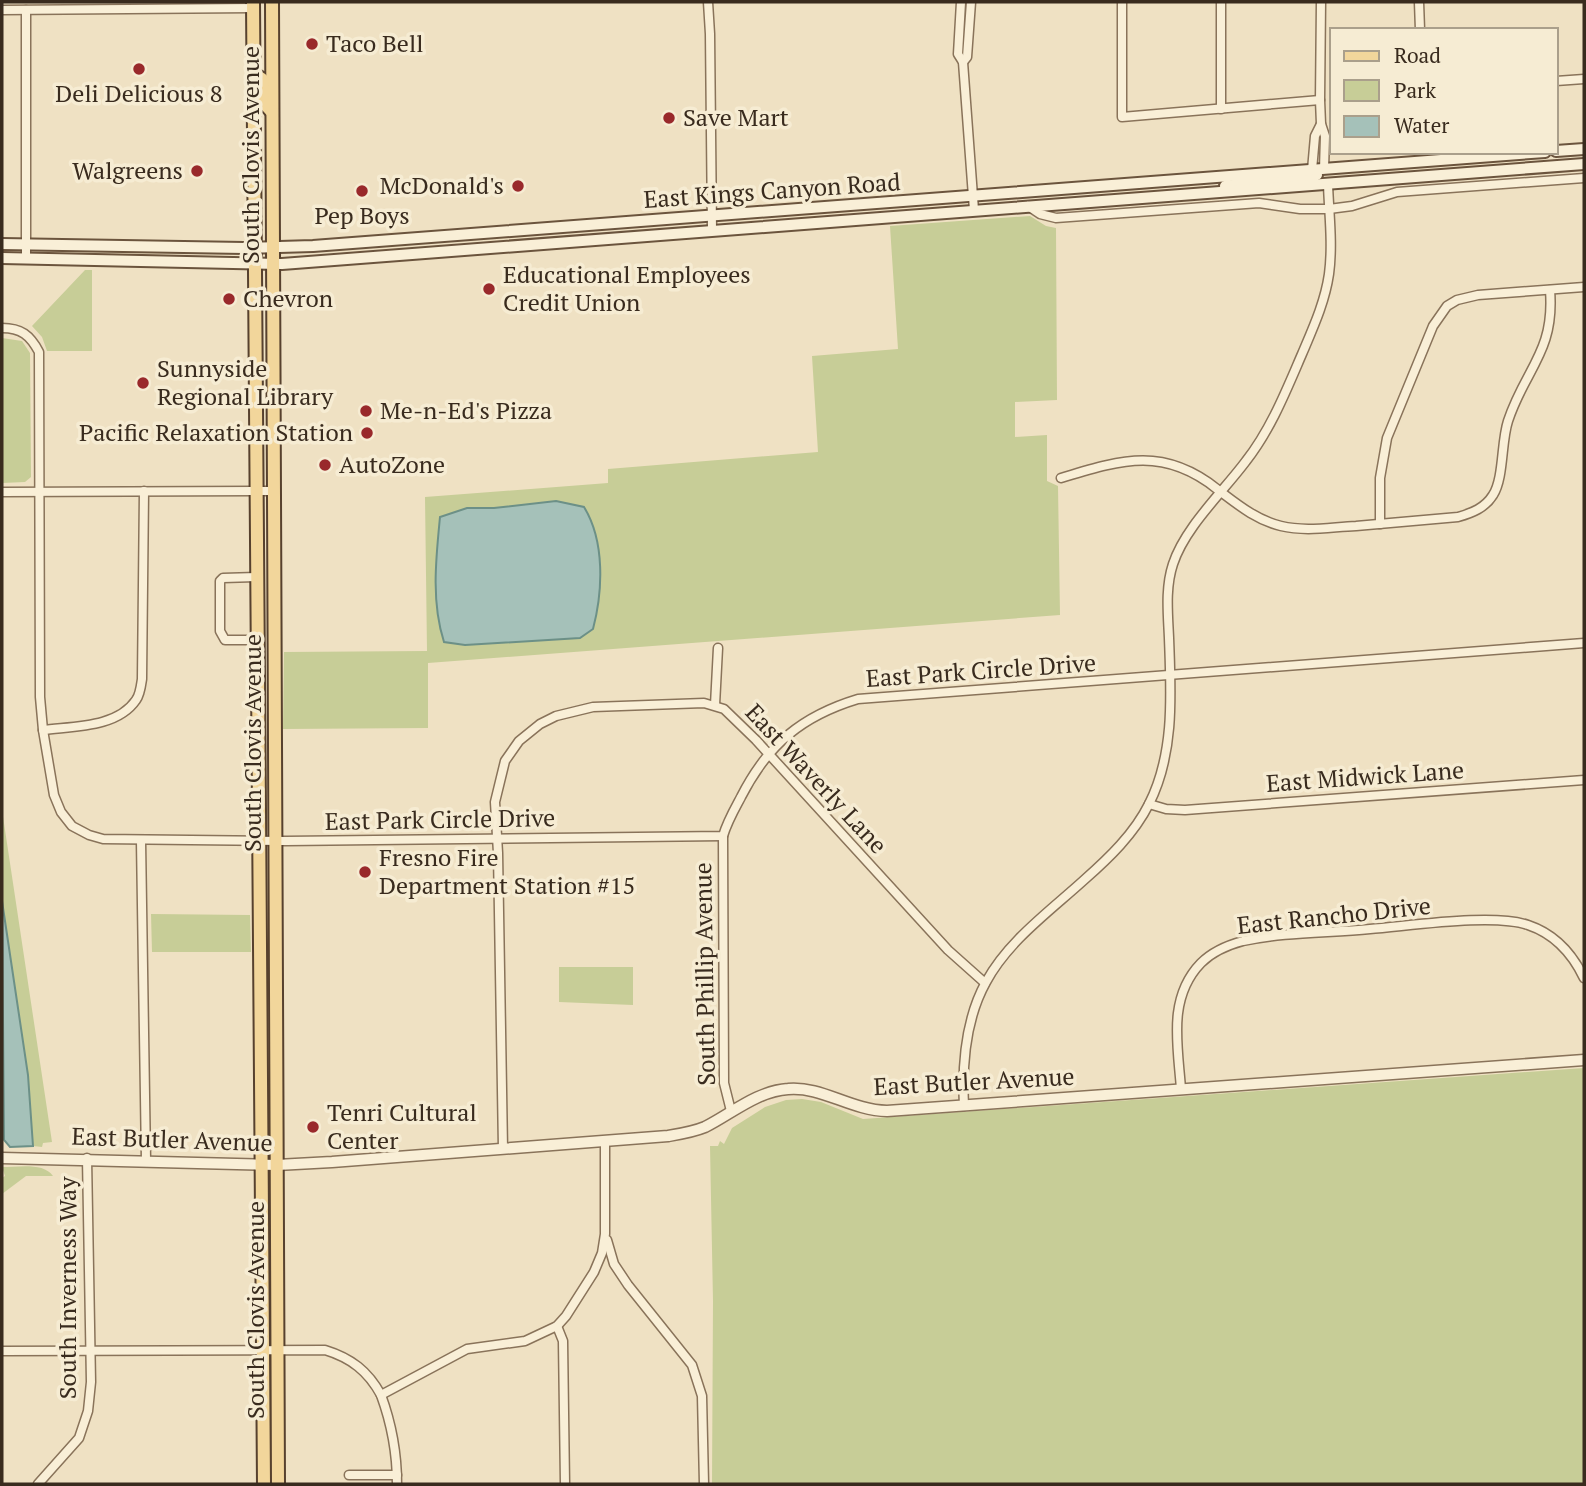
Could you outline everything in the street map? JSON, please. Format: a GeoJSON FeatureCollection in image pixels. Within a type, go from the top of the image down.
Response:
{"type":"FeatureCollection","features":[{"type":"Feature","properties":{"kind":"main road","name":"South Clovis Avenue"},"geometry":{"type":"LineString","coordinates":[[272,2],[278,1484]]}},
{"type":"Feature","properties":{"kind":"main road","name":"South Clovis Avenue"},"geometry":{"type":"LineString","coordinates":[[254,5],[264,1484]]}},
{"type":"Feature","properties":{"kind":"main road"},"geometry":{"type":"LineString","coordinates":[[254,5],[261,16],[265,45],[272,59]]}},
{"type":"Feature","properties":{"kind":"main road"},"geometry":{"type":"LineString","coordinates":[[254,74],[262,79],[263,102],[272,111]]}},
{"type":"Feature","properties":{"kind":"main road"},"geometry":{"type":"LineString","coordinates":[[1558,151],[1584,149]]}},
{"type":"Feature","properties":{"kind":"main road","name":"East Kings Canyon Road"},"geometry":{"type":"LineString","coordinates":[[2,244],[272,248],[1520,154]]}},
{"type":"Feature","properties":{"kind":"main road"},"geometry":{"type":"LineString","coordinates":[[1328,184],[1329,179],[1336,175],[1426,168],[1447,160]]}},
{"type":"Feature","properties":{"kind":"main road","name":"East Kings Canyon Road"},"geometry":{"type":"LineString","coordinates":[[2,258],[272,264],[1584,164]]}},
{"type":"Feature","properties":{"kind":"main road"},"geometry":{"type":"LineString","coordinates":[[1209,192],[1230,183],[1316,176],[1318,169]]}},
{"type":"Feature","properties":{"kind":"main road"},"geometry":{"type":"LineString","coordinates":[[475,248],[481,241],[554,234],[562,228]]}},
{"type":"Feature","properties":{"kind":"street"},"geometry":{"type":"LineString","coordinates":[[961,2],[958,54],[963,62],[974,210]]}},
{"type":"Feature","properties":{"kind":"street"},"geometry":{"type":"LineString","coordinates":[[963,62],[967,57],[971,2]]}},
{"type":"Feature","properties":{"kind":"street"},"geometry":{"type":"LineString","coordinates":[[1122,2],[1122,117],[1320,100]]}},
{"type":"Feature","properties":{"kind":"street"},"geometry":{"type":"LineString","coordinates":[[1221,2],[1221,109]]}},
{"type":"Feature","properties":{"kind":"street"},"geometry":{"type":"LineString","coordinates":[[1318,169],[1325,136],[1321,124],[1320,100],[1321,2]]}},
{"type":"Feature","properties":{"kind":"street"},"geometry":{"type":"LineString","coordinates":[[1419,2],[1420,28]]}},
{"type":"Feature","properties":{"kind":"street"},"geometry":{"type":"LineString","coordinates":[[708,4],[712,230]]}},
{"type":"Feature","properties":{"kind":"street"},"geometry":{"type":"LineString","coordinates":[[2,10],[254,5]]}},
{"type":"Feature","properties":{"kind":"street"},"geometry":{"type":"LineString","coordinates":[[26,10],[26,258]]}},
{"type":"Feature","properties":{"kind":"street"},"geometry":{"type":"LineString","coordinates":[[1558,81],[1584,79]]}},
{"type":"Feature","properties":{"kind":"street","name":"East Kings Canyon Road"},"geometry":{"type":"LineString","coordinates":[[1028,206],[1047,218],[1259,203],[1300,209],[1329,209],[1352,206],[1397,192],[1584,178]]}},
{"type":"Feature","properties":{"kind":"street"},"geometry":{"type":"LineString","coordinates":[[964,1106],[965,1066],[970,1030],[985,983],[1014,945],[1115,851],[1134,828],[1156,788],[1165,754],[1171,713],[1168,600],[1173,564],[1190,533],[1247,461],[1269,428],[1316,320],[1329,275],[1328,184]]}},
{"type":"Feature","properties":{"kind":"street"},"geometry":{"type":"LineString","coordinates":[[1380,524],[1380,478],[1387,438],[1433,326],[1447,306],[1457,300],[1478,295],[1584,287]]}},
{"type":"Feature","properties":{"kind":"street"},"geometry":{"type":"LineString","coordinates":[[1061,478],[1111,463],[1146,459],[1186,468],[1255,516],[1279,526],[1306,529],[1458,517],[1472,513],[1484,506],[1498,485],[1503,438],[1508,421],[1547,339],[1551,313],[1550,290]]}},
{"type":"Feature","properties":{"kind":"street"},"geometry":{"type":"LineString","coordinates":[[2,328],[17,328],[32,339],[39,352],[40,697],[43,730],[111,719],[127,711],[138,698],[142,679],[144,491]]}},
{"type":"Feature","properties":{"kind":"street"},"geometry":{"type":"LineString","coordinates":[[2,492],[273,491]]}},
{"type":"Feature","properties":{"kind":"street"},"geometry":{"type":"LineString","coordinates":[[258,577],[223,578],[220,581],[220,631],[225,640],[259,640]]}},
{"type":"Feature","properties":{"kind":"street","name":"East Park Circle Drive"},"geometry":{"type":"LineString","coordinates":[[43,730],[54,795],[61,812],[72,826],[103,839],[275,841],[723,836],[750,779],[767,754],[786,736],[817,714],[858,699],[1584,643]]}},
{"type":"Feature","properties":{"kind":"street"},"geometry":{"type":"LineString","coordinates":[[715,705],[718,648]]}},
{"type":"Feature","properties":{"kind":"street","name":"East Waverly Lane"},"geometry":{"type":"LineString","coordinates":[[503,1149],[495,802],[505,761],[519,741],[540,724],[556,716],[593,708],[694,702],[715,705],[733,715],[948,950],[985,983]]}},
{"type":"Feature","properties":{"kind":"street","name":"East Midwick Lane"},"geometry":{"type":"LineString","coordinates":[[1149,804],[1166,809],[1185,810],[1584,780]]}},
{"type":"Feature","properties":{"kind":"street","name":"South Phillip Avenue"},"geometry":{"type":"LineString","coordinates":[[723,836],[724,1083],[731,1111]]}},
{"type":"Feature","properties":{"kind":"street"},"geometry":{"type":"LineString","coordinates":[[141,841],[146,1160]]}},
{"type":"Feature","properties":{"kind":"street","name":"East Rancho Drive"},"geometry":{"type":"LineString","coordinates":[[1181,1089],[1177,1029],[1178,1007],[1184,988],[1201,964],[1213,954],[1241,942],[1304,934],[1509,921],[1529,926],[1557,941],[1574,957],[1584,978]]}},
{"type":"Feature","properties":{"kind":"street","name":"East Butler Avenue"},"geometry":{"type":"LineString","coordinates":[[2,1158],[87,1158],[276,1165],[332,1163],[681,1134],[708,1125],[777,1090],[789,1089],[814,1091],[849,1105],[874,1111],[1584,1060]]}},
{"type":"Feature","properties":{"kind":"street"},"geometry":{"type":"LineString","coordinates":[[381,1395],[467,1349],[525,1341],[557,1326],[594,1272],[602,1253],[605,1234],[605,1141]]}},
{"type":"Feature","properties":{"kind":"street","name":"South Inverness Way"},"geometry":{"type":"LineString","coordinates":[[38,1484],[79,1438],[88,1411],[91,1382],[87,1158]]}},
{"type":"Feature","properties":{"kind":"street"},"geometry":{"type":"LineString","coordinates":[[605,1234],[614,1264],[692,1365],[704,1412],[704,1484]]}},
{"type":"Feature","properties":{"kind":"street"},"geometry":{"type":"LineString","coordinates":[[557,1326],[564,1341],[565,1484]]}},
{"type":"Feature","properties":{"kind":"street"},"geometry":{"type":"LineString","coordinates":[[2,1351],[311,1349],[338,1354],[363,1369],[381,1395],[393,1431],[397,1480],[349,1475]]}},
{"type":"Feature","properties":{"kind":"green space"},"geometry":{"type":"Polygon","coordinates":[[[1030,216],[1046,226],[1056,228],[1057,400],[1015,402],[1015,437],[1047,435],[1047,481],[1058,486],[1060,615],[428,663],[428,728],[283,729],[284,652],[427,651],[425,497],[608,483],[608,469],[818,452],[812,356],[898,349],[890,226],[1030,216]]]}},
{"type":"Feature","properties":{"kind":"green space"},"geometry":{"type":"Polygon","coordinates":[[[85,270],[92,270],[92,351],[47,351],[42,337],[32,326],[85,270]]]}},
{"type":"Feature","properties":{"kind":"green space"},"geometry":{"type":"Polygon","coordinates":[[[2,338],[22,341],[30,353],[31,477],[25,482],[2,483],[2,338]]]}},
{"type":"Feature","properties":{"kind":"green space"},"geometry":{"type":"Polygon","coordinates":[[[2,810],[52,1142],[43,1143],[42,1147],[33,1146],[28,1075],[2,901],[2,810]]]}},
{"type":"Feature","properties":{"kind":"green space"},"geometry":{"type":"Polygon","coordinates":[[[151,914],[250,915],[251,952],[152,952],[151,914]]]}},
{"type":"Feature","properties":{"kind":"green space"},"geometry":{"type":"Polygon","coordinates":[[[559,967],[633,967],[633,1005],[559,1002],[559,967]]]}},
{"type":"Feature","properties":{"kind":"green space"},"geometry":{"type":"Polygon","coordinates":[[[1584,1068],[1584,1484],[712,1484],[710,1146],[718,1146],[720,1141],[724,1144],[732,1128],[765,1107],[786,1100],[802,1099],[821,1102],[863,1119],[1584,1068]]]}},
{"type":"Feature","properties":{"kind":"green space"},"geometry":{"type":"Polygon","coordinates":[[[2,1167],[37,1167],[53,1176],[26,1176],[2,1194],[2,1178],[5,1176],[2,1167]]]}},
{"type":"Feature","properties":{"kind":"water"},"geometry":{"type":"Polygon","coordinates":[[[556,501],[584,507],[596,535],[600,583],[593,629],[580,638],[465,645],[444,642],[436,596],[440,517],[467,508],[494,508],[556,501]]]}},
{"type":"Feature","properties":{"kind":"water"},"geometry":{"type":"Polygon","coordinates":[[[2,901],[28,1075],[33,1146],[10,1147],[4,1140],[2,901]]]}},
{"type":"Feature","properties":{"kind":"place","name":"Taco Bell"},"geometry":{"type":"Point","coordinates":[312,44]}},
{"type":"Feature","properties":{"kind":"place","name":"Deli Delicious 8"},"geometry":{"type":"Point","coordinates":[139,69]}},
{"type":"Feature","properties":{"kind":"place","name":"Save Mart"},"geometry":{"type":"Point","coordinates":[669,118]}},
{"type":"Feature","properties":{"kind":"place","name":"Walgreens"},"geometry":{"type":"Point","coordinates":[197,171]}},
{"type":"Feature","properties":{"kind":"place","name":"McDonald's"},"geometry":{"type":"Point","coordinates":[518,186]}},
{"type":"Feature","properties":{"kind":"place","name":"Pep Boys"},"geometry":{"type":"Point","coordinates":[362,191]}},
{"type":"Feature","properties":{"kind":"place","name":"Educational Employees Credit Union"},"geometry":{"type":"Point","coordinates":[489,289]}},
{"type":"Feature","properties":{"kind":"place","name":"Chevron"},"geometry":{"type":"Point","coordinates":[229,299]}},
{"type":"Feature","properties":{"kind":"place","name":"Sunnyside Regional Library"},"geometry":{"type":"Point","coordinates":[143,383]}},
{"type":"Feature","properties":{"kind":"place","name":"Me-n-Ed's Pizza"},"geometry":{"type":"Point","coordinates":[366,411]}},
{"type":"Feature","properties":{"kind":"place","name":"Pacific Relaxation Station"},"geometry":{"type":"Point","coordinates":[367,433]}},
{"type":"Feature","properties":{"kind":"place","name":"AutoZone"},"geometry":{"type":"Point","coordinates":[325,465]}},
{"type":"Feature","properties":{"kind":"place","name":"Fresno Fire Department Station #15"},"geometry":{"type":"Point","coordinates":[365,872]}},
{"type":"Feature","properties":{"kind":"place","name":"Tenri Cultural Center"},"geometry":{"type":"Point","coordinates":[313,1127]}}]}
